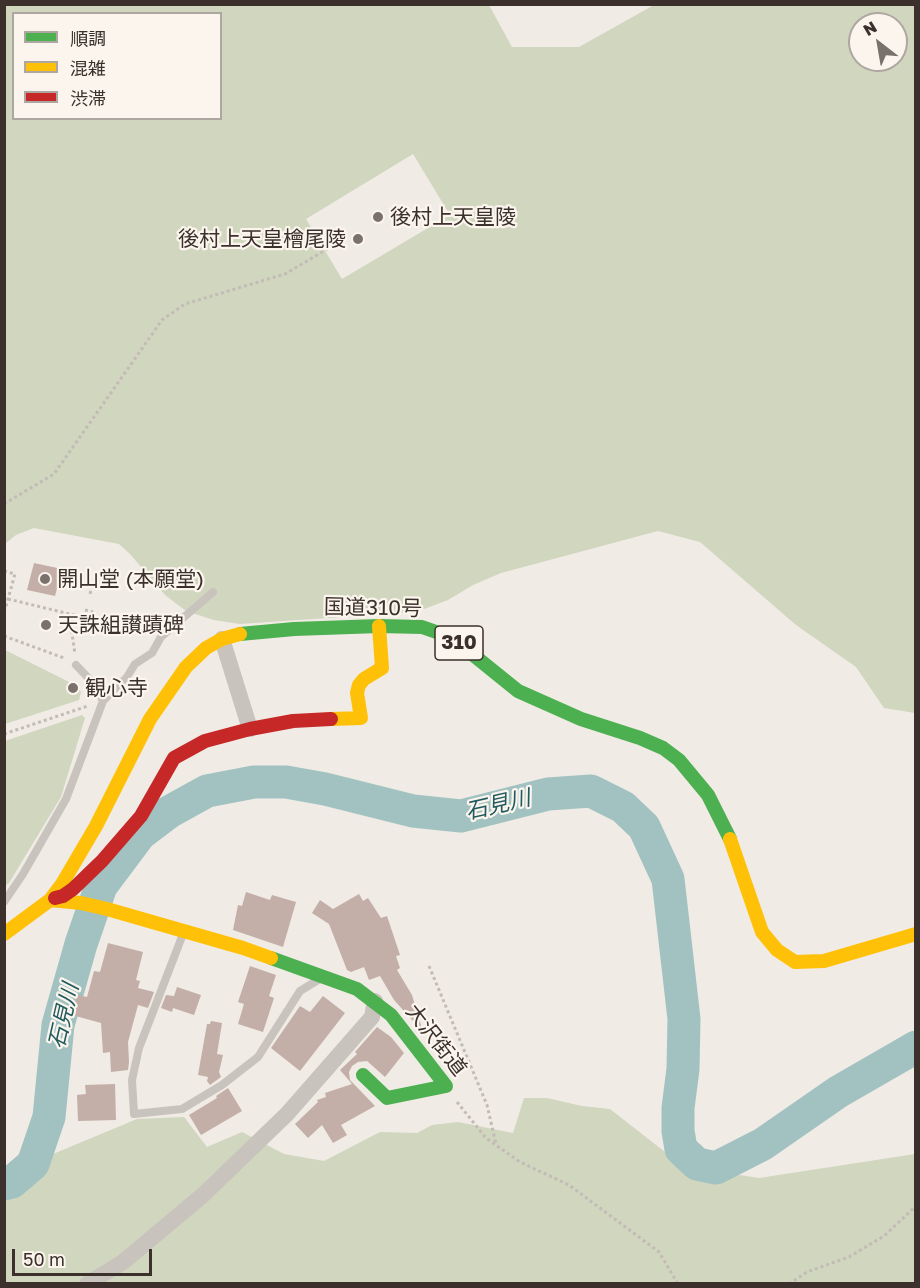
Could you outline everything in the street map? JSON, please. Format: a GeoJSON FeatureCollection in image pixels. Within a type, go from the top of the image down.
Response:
{"type":"FeatureCollection","features":[{"type":"Feature","properties":{"kind":"main road","name":"国道310号"},"geometry":{"type":"LineString","coordinates":[[4,934],[50,900],[96,826],[150,719],[186,667],[206,648],[222,639],[239,634],[294,629],[379,626],[422,627],[442,634],[461,645],[518,690],[581,719],[648,741],[663,748],[679,760],[708,795],[735,848],[762,932],[777,950],[795,962],[824,961],[915,934]]}},
{"type":"Feature","properties":{"kind":"main road"},"geometry":{"type":"LineString","coordinates":[[50,900],[63,896],[73,889],[108,855],[141,816],[174,758],[205,741],[250,729],[293,721],[361,718],[357,693],[359,685],[364,679],[382,668],[379,626]]}},
{"type":"Feature","properties":{"kind":"main road","name":"大沢街道"},"geometry":{"type":"LineString","coordinates":[[50,900],[81,903],[107,909],[243,948],[357,989],[392,1015],[446,1086]]}},
{"type":"Feature","properties":{"kind":"main road"},"geometry":{"type":"LineString","coordinates":[[363,1075],[387,1098],[446,1086]]}},
{"type":"Feature","properties":{"kind":"street"},"geometry":{"type":"LineString","coordinates":[[222,639],[250,729]]}},
{"type":"Feature","properties":{"kind":"street"},"geometry":{"type":"LineString","coordinates":[[87,1284],[123,1262],[203,1195],[278,1122],[372,1017],[375,1001]]}},
{"type":"Feature","properties":{"kind":"lane"},"geometry":{"type":"LineString","coordinates":[[4,902],[23,874],[66,799],[103,701],[127,677],[135,664],[152,653],[160,636],[213,592]]}},
{"type":"Feature","properties":{"kind":"lane"},"geometry":{"type":"LineString","coordinates":[[76,665],[94,684],[103,701]]}},
{"type":"Feature","properties":{"kind":"lane"},"geometry":{"type":"LineString","coordinates":[[184,931],[140,1048],[132,1080],[134,1114],[182,1109],[222,1085],[258,1058],[300,991],[323,977]]}},
{"type":"Feature","properties":{"kind":"path"},"geometry":{"type":"LineString","coordinates":[[4,504],[54,474],[162,320],[185,304],[285,274],[329,248]]}},
{"type":"Feature","properties":{"kind":"path"},"geometry":{"type":"LineString","coordinates":[[4,571],[15,574],[4,613]]}},
{"type":"Feature","properties":{"kind":"path"},"geometry":{"type":"LineString","coordinates":[[8,599],[74,615],[71,627],[76,665]]}},
{"type":"Feature","properties":{"kind":"path"},"geometry":{"type":"LineString","coordinates":[[85,610],[93,612]]}},
{"type":"Feature","properties":{"kind":"path"},"geometry":{"type":"LineString","coordinates":[[4,636],[63,657],[76,665]]}},
{"type":"Feature","properties":{"kind":"path"},"geometry":{"type":"LineString","coordinates":[[4,734],[103,701]]}},
{"type":"Feature","properties":{"kind":"path"},"geometry":{"type":"LineString","coordinates":[[429,966],[487,1105],[496,1144]]}},
{"type":"Feature","properties":{"kind":"path","name":"大沢街道"},"geometry":{"type":"LineString","coordinates":[[446,1086],[468,1118],[486,1138],[520,1162],[568,1185],[650,1245],[658,1252],[678,1284]]}},
{"type":"Feature","properties":{"kind":"path"},"geometry":{"type":"LineString","coordinates":[[789,1284],[807,1272],[849,1257],[884,1236],[915,1206]]}},
{"type":"Feature","properties":{"kind":"green space"},"geometry":{"type":"Polygon","coordinates":[[[5,5],[489,5],[512,47],[579,47],[654,5],[915,5],[915,713],[884,708],[856,667],[796,625],[700,542],[658,531],[501,573],[473,585],[448,600],[416,612],[240,624],[214,620],[186,611],[165,595],[119,544],[34,528],[16,535],[5,544],[5,5]],[[413,154],[306,219],[342,279],[450,215],[413,154]]]}},
{"type":"Feature","properties":{"kind":"green space"},"geometry":{"type":"Polygon","coordinates":[[[5,650],[77,686],[81,692],[79,700],[5,724],[5,650]]]}},
{"type":"Feature","properties":{"kind":"green space"},"geometry":{"type":"Polygon","coordinates":[[[82,715],[85,718],[61,797],[5,886],[5,741],[82,715]]]}},
{"type":"Feature","properties":{"kind":"green space"},"geometry":{"type":"Polygon","coordinates":[[[524,1098],[547,1098],[582,1106],[610,1109],[683,1166],[759,1178],[915,1154],[915,1283],[5,1284],[5,1174],[137,1119],[184,1117],[207,1147],[242,1132],[284,1154],[324,1161],[380,1132],[417,1133],[432,1125],[458,1122],[513,1133],[524,1098]]]}},
{"type":"Feature","properties":{"kind":"building","name":"開山堂 (本願堂)"},"geometry":{"type":"Polygon","coordinates":[[[34,563],[62,569],[55,596],[27,590],[34,563]]]}},
{"type":"Feature","properties":{"kind":"building"},"geometry":{"type":"Polygon","coordinates":[[[246,892],[270,900],[272,895],[296,902],[283,947],[233,930],[238,905],[242,906],[246,892]]]}},
{"type":"Feature","properties":{"kind":"building"},"geometry":{"type":"Polygon","coordinates":[[[359,894],[363,901],[368,898],[381,918],[387,916],[400,955],[396,956],[400,968],[397,970],[412,995],[423,1032],[394,1000],[380,976],[369,980],[364,967],[351,972],[347,970],[329,924],[312,913],[320,900],[333,909],[359,894]]]}},
{"type":"Feature","properties":{"kind":"building"},"geometry":{"type":"Polygon","coordinates":[[[108,943],[143,952],[136,980],[140,981],[138,988],[154,992],[148,1008],[138,1005],[128,1042],[128,1070],[111,1072],[110,1052],[103,1053],[101,1023],[72,1015],[77,995],[87,997],[94,971],[100,972],[108,943]]]}},
{"type":"Feature","properties":{"kind":"building"},"geometry":{"type":"Polygon","coordinates":[[[250,966],[276,975],[269,996],[274,998],[263,1032],[238,1024],[244,1004],[238,1002],[250,966]]]}},
{"type":"Feature","properties":{"kind":"building"},"geometry":{"type":"Polygon","coordinates":[[[177,987],[201,995],[194,1015],[173,1008],[172,1012],[161,1008],[166,995],[174,996],[177,987]]]}},
{"type":"Feature","properties":{"kind":"building"},"geometry":{"type":"Polygon","coordinates":[[[323,996],[345,1013],[300,1071],[271,1048],[300,1006],[310,1012],[323,996]]]}},
{"type":"Feature","properties":{"kind":"building"},"geometry":{"type":"Polygon","coordinates":[[[211,1021],[222,1023],[217,1054],[223,1055],[219,1072],[221,1077],[210,1085],[207,1081],[208,1077],[198,1075],[207,1024],[211,1021]]]}},
{"type":"Feature","properties":{"kind":"building"},"geometry":{"type":"Polygon","coordinates":[[[377,1027],[391,1037],[404,1053],[385,1077],[367,1061],[358,1062],[352,1066],[349,1072],[350,1080],[375,1106],[341,1125],[347,1135],[333,1143],[322,1125],[308,1138],[295,1124],[318,1102],[317,1100],[326,1097],[325,1093],[352,1084],[340,1070],[357,1054],[355,1052],[377,1027]]]}},
{"type":"Feature","properties":{"kind":"building"},"geometry":{"type":"Polygon","coordinates":[[[115,1084],[116,1120],[78,1121],[77,1095],[86,1094],[85,1085],[115,1084]]]}},
{"type":"Feature","properties":{"kind":"building"},"geometry":{"type":"Polygon","coordinates":[[[228,1088],[242,1111],[201,1135],[189,1115],[217,1098],[216,1096],[228,1088]]]}},
{"type":"Feature","properties":{"kind":"waterway","name":"石見川"},"geometry":{"type":"LineString","coordinates":[[4,1184],[12,1182],[33,1164],[49,1117],[58,1025],[81,944],[101,886],[140,834],[169,812],[207,791],[254,782],[286,782],[325,789],[413,811],[461,816],[548,794],[591,791],[623,807],[644,827],[668,879],[684,1019],[678,1131],[681,1149],[697,1164],[716,1168],[763,1144],[838,1092],[916,1047]]}},
{"type":"Feature","properties":{"kind":"traffic: fast"},"geometry":{"type":"LineString","coordinates":[[240,634],[294,629],[379,626],[422,627],[442,634],[461,645],[518,691],[581,719],[663,748],[679,760],[708,795],[730,839]]}},
{"type":"Feature","properties":{"kind":"traffic: fast"},"geometry":{"type":"LineString","coordinates":[[271,958],[357,989],[391,1015],[446,1086],[387,1098],[363,1075]]}},
{"type":"Feature","properties":{"kind":"traffic: slow"},"geometry":{"type":"LineString","coordinates":[[331,719],[361,718],[357,693],[359,685],[364,679],[382,668],[379,626]]}},
{"type":"Feature","properties":{"kind":"traffic: slow"},"geometry":{"type":"LineString","coordinates":[[4,934],[50,900],[62,884],[96,826],[150,719],[186,667],[206,648],[222,639],[240,634]]}},
{"type":"Feature","properties":{"kind":"traffic: slow"},"geometry":{"type":"LineString","coordinates":[[730,839],[762,932],[777,950],[795,962],[824,961],[916,934]]}},
{"type":"Feature","properties":{"kind":"traffic: slow"},"geometry":{"type":"LineString","coordinates":[[50,900],[81,903],[107,909],[271,958]]}},
{"type":"Feature","properties":{"kind":"traffic: jam"},"geometry":{"type":"LineString","coordinates":[[55,898],[73,889],[102,861],[141,816],[174,758],[205,741],[250,729],[293,721],[331,719]]}},
{"type":"Feature","properties":{"kind":"place","name":"後村上天皇陵"},"geometry":{"type":"Point","coordinates":[378,217]}},
{"type":"Feature","properties":{"kind":"place","name":"後村上天皇檜尾陵"},"geometry":{"type":"Point","coordinates":[358,239]}},
{"type":"Feature","properties":{"kind":"place","name":"開山堂 (本願堂)"},"geometry":{"type":"Point","coordinates":[45,579]}},
{"type":"Feature","properties":{"kind":"place","name":"天誅組讃蹟碑"},"geometry":{"type":"Point","coordinates":[46,625]}},
{"type":"Feature","properties":{"kind":"place","name":"観心寺"},"geometry":{"type":"Point","coordinates":[73,688]}}]}
